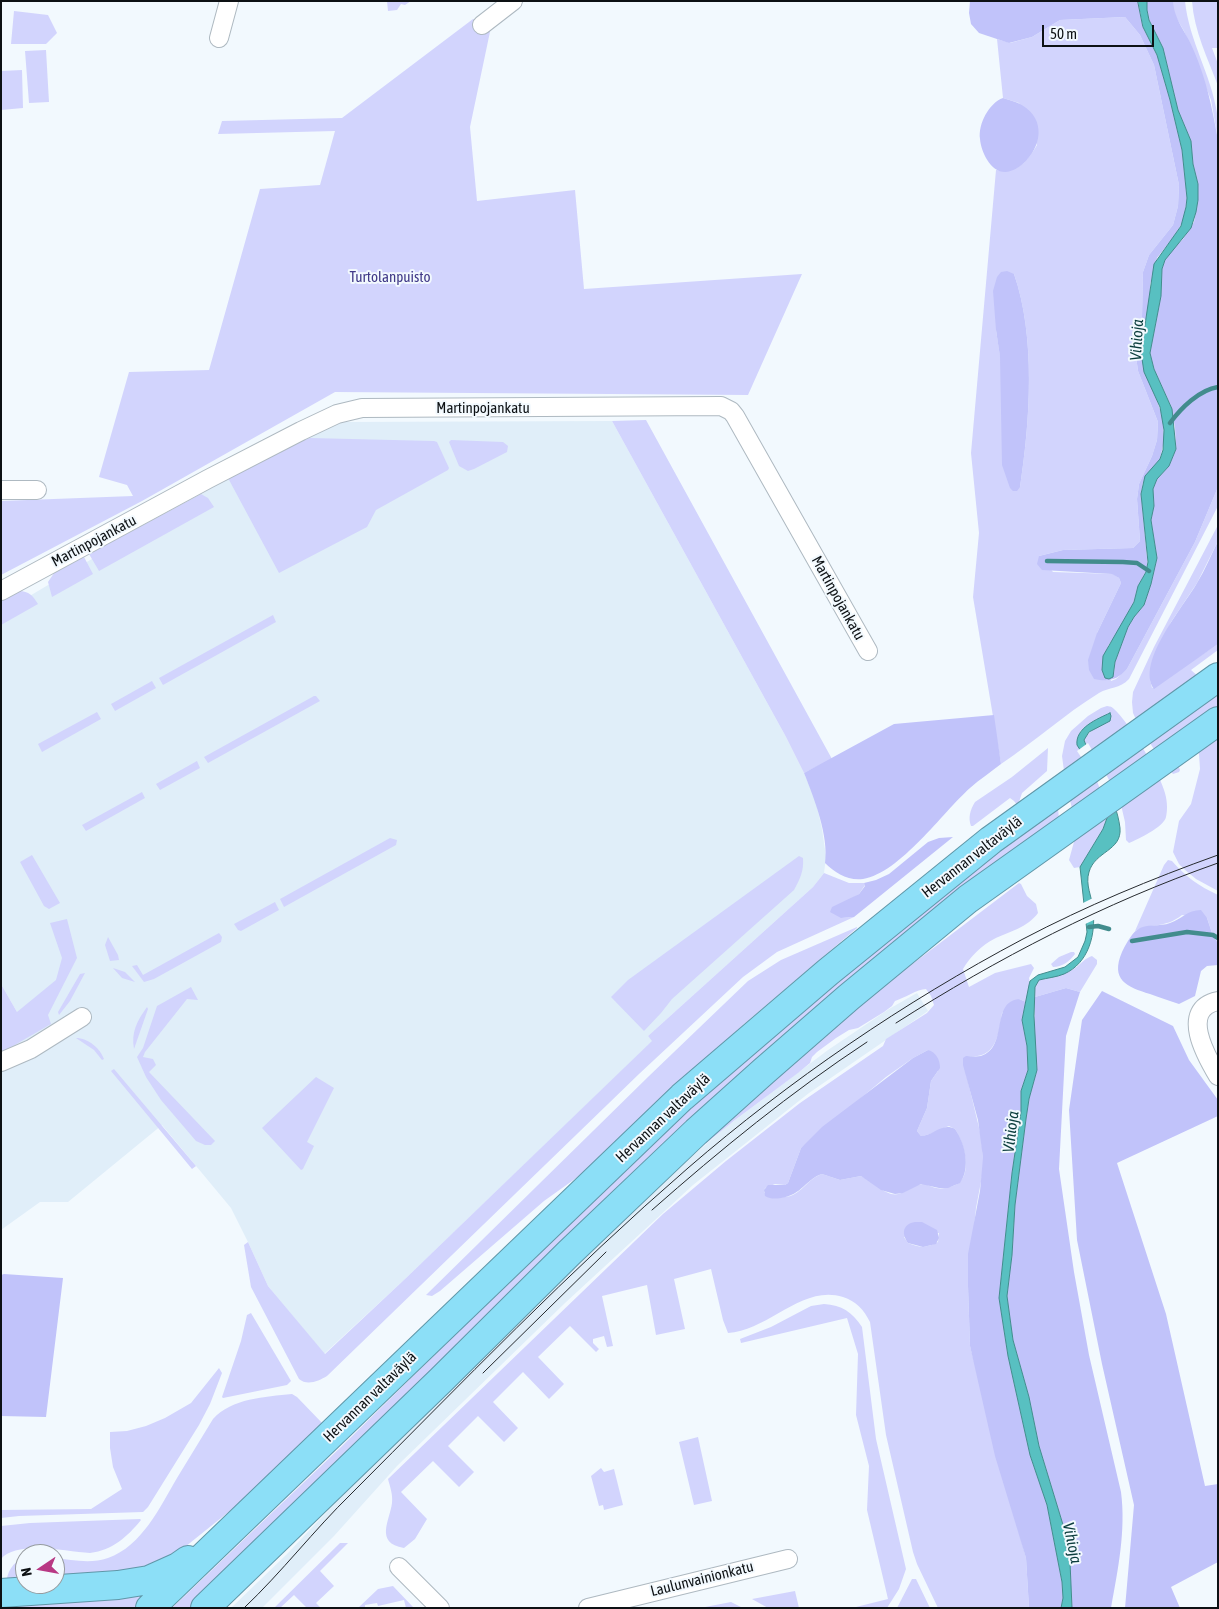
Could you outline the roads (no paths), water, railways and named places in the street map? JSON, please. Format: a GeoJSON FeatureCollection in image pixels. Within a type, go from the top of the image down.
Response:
{"type":"FeatureCollection","features":[{"type":"Feature","properties":{"kind":"highway","name":"Hervannan valtaväylä"},"geometry":{"type":"LineString","coordinates":[[150,1608],[682,1098],[828,972],[990,840],[1218,677]]}},
{"type":"Feature","properties":{"kind":"highway","name":"Hervannan valtaväylä"},"geometry":{"type":"LineString","coordinates":[[205,1608],[696,1132],[849,997],[968,899],[1218,721]]}},
{"type":"Feature","properties":{"kind":"highway"},"geometry":{"type":"LineString","coordinates":[[1,1593],[109,1586],[149,1580],[178,1567],[232,1530]]}},
{"type":"Feature","properties":{"kind":"street"},"geometry":{"type":"LineString","coordinates":[[218,38],[229,1]]}},
{"type":"Feature","properties":{"kind":"street"},"geometry":{"type":"LineString","coordinates":[[482,25],[513,1]]}},
{"type":"Feature","properties":{"kind":"street","name":"Martinpojankatu"},"geometry":{"type":"LineString","coordinates":[[1,591],[208,479],[337,414],[362,408],[721,406],[732,411],[736,416],[868,651]]}},
{"type":"Feature","properties":{"kind":"street"},"geometry":{"type":"LineString","coordinates":[[1,490],[37,490]]}},
{"type":"Feature","properties":{"kind":"street"},"geometry":{"type":"LineString","coordinates":[[1218,1001],[1203,1008],[1198,1017],[1198,1032],[1206,1057],[1218,1076]]}},
{"type":"Feature","properties":{"kind":"street"},"geometry":{"type":"LineString","coordinates":[[1,1062],[31,1049],[82,1017]]}},
{"type":"Feature","properties":{"kind":"street","name":"Laulunvainionkatu"},"geometry":{"type":"LineString","coordinates":[[588,1608],[788,1559]]}},
{"type":"Feature","properties":{"kind":"street"},"geometry":{"type":"LineString","coordinates":[[399,1567],[440,1608]]}},
{"type":"Feature","properties":{"kind":"waterway"},"geometry":{"type":"LineString","coordinates":[[1170,423],[1191,400],[1204,392],[1218,387]]}},
{"type":"Feature","properties":{"kind":"waterway"},"geometry":{"type":"LineString","coordinates":[[1047,561],[1137,563],[1149,571]]}},
{"type":"Feature","properties":{"kind":"waterway"},"geometry":{"type":"LineString","coordinates":[[1089,927],[1098,926],[1109,929]]}},
{"type":"Feature","properties":{"kind":"waterway"},"geometry":{"type":"LineString","coordinates":[[1132,941],[1187,932],[1213,935],[1218,938]]}},
{"type":"Feature","properties":{"kind":"tram line"},"geometry":{"type":"LineString","coordinates":[[244,1608],[337,1508],[601,1246],[727,1135],[807,1073],[935,989],[1023,939],[1143,883],[1218,855]]}},
{"type":"Feature","properties":{"kind":"tram line"},"geometry":{"type":"LineString","coordinates":[[896,1023],[973,976],[1052,934],[1134,896],[1218,863]]}},
{"type":"Feature","properties":{"kind":"tram line"},"geometry":{"type":"LineString","coordinates":[[652,1210],[756,1122],[867,1042]]}},
{"type":"Feature","properties":{"kind":"tram line"},"geometry":{"type":"LineString","coordinates":[[483,1373],[606,1252]]}},
{"type":"Feature","properties":{"kind":"park label","name":"Turtolanpuisto"},"geometry":{"type":"Point","coordinates":[390,277]}},
{"type":"Feature","properties":{"kind":"water label","name":"Vihioja"},"geometry":{"type":"Point","coordinates":[1137,340]}},
{"type":"Feature","properties":{"kind":"water label","name":"Vihioja"},"geometry":{"type":"Point","coordinates":[1011,1132]}},
{"type":"Feature","properties":{"kind":"water label","name":"Vihioja"},"geometry":{"type":"Point","coordinates":[1072,1543]}}]}
